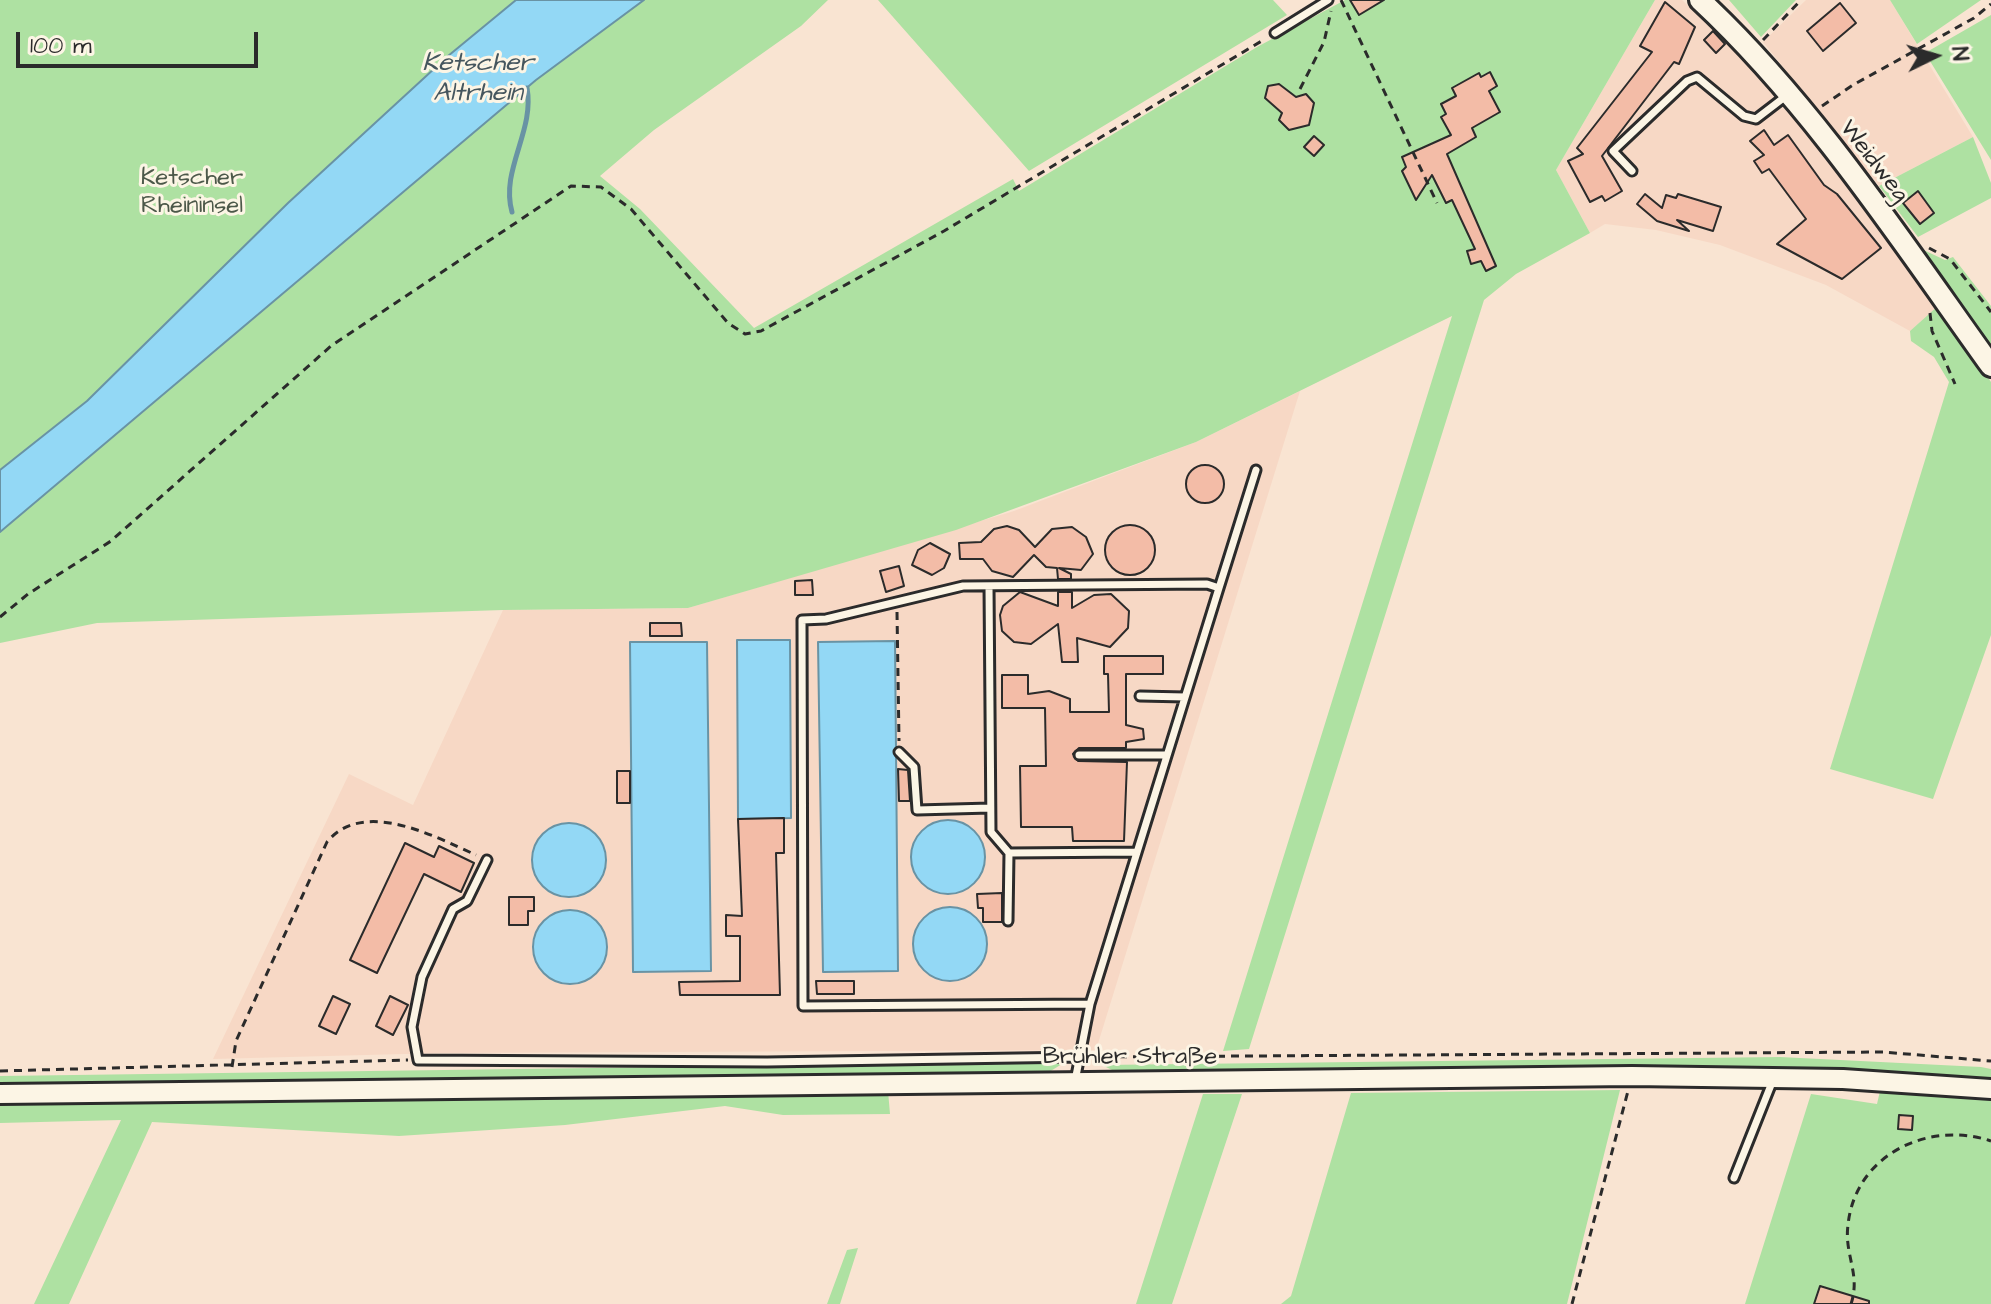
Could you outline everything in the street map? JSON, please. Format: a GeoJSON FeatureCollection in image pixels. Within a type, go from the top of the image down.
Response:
{"type":"FeatureCollection","features":[{"type":"Feature","properties":{"kind":"main road","name":"Weidweg"},"geometry":{"type":"LineString","coordinates":[[1700,0],[1753,53],[1787,94],[1991,366]]}},
{"type":"Feature","properties":{"kind":"street","name":"Brühler Straße"},"geometry":{"type":"LineString","coordinates":[[0,1094],[1632,1076],[1780,1078],[1991,1089]]}},
{"type":"Feature","properties":{"kind":"lane"},"geometry":{"type":"LineString","coordinates":[[1275,33],[1328,0]]}},
{"type":"Feature","properties":{"kind":"lane"},"geometry":{"type":"LineString","coordinates":[[1632,171],[1613,151],[1687,81],[1697,77],[1744,116],[1756,119],[1787,94]]}},
{"type":"Feature","properties":{"kind":"lane"},"geometry":{"type":"LineString","coordinates":[[1075,1081],[1090,1004],[1135,852],[1256,470]]}},
{"type":"Feature","properties":{"kind":"lane"},"geometry":{"type":"LineString","coordinates":[[1090,1004],[803,1006],[802,620],[826,619],[963,586],[1207,584],[1219,588]]}},
{"type":"Feature","properties":{"kind":"lane"},"geometry":{"type":"LineString","coordinates":[[989,586],[991,832],[1009,853],[1008,921]]}},
{"type":"Feature","properties":{"kind":"lane"},"geometry":{"type":"LineString","coordinates":[[1140,696],[1185,697]]}},
{"type":"Feature","properties":{"kind":"lane"},"geometry":{"type":"LineString","coordinates":[[899,752],[914,767],[917,810],[990,808]]}},
{"type":"Feature","properties":{"kind":"lane"},"geometry":{"type":"LineString","coordinates":[[1079,755],[1166,755]]}},
{"type":"Feature","properties":{"kind":"lane"},"geometry":{"type":"LineString","coordinates":[[1009,853],[1135,852]]}},
{"type":"Feature","properties":{"kind":"lane"},"geometry":{"type":"LineString","coordinates":[[487,860],[467,901],[453,909],[422,977],[412,1027],[418,1060],[735,1062],[1079,1057]]}},
{"type":"Feature","properties":{"kind":"lane"},"geometry":{"type":"LineString","coordinates":[[1734,1178],[1780,1078]]}},
{"type":"Feature","properties":{"kind":"path"},"geometry":{"type":"LineString","coordinates":[[1341,0],[1437,203]]}},
{"type":"Feature","properties":{"kind":"path"},"geometry":{"type":"LineString","coordinates":[[1761,43],[1801,0]]}},
{"type":"Feature","properties":{"kind":"path"},"geometry":{"type":"LineString","coordinates":[[1816,110],[1853,85],[1974,18],[1991,4]]}},
{"type":"Feature","properties":{"kind":"path"},"geometry":{"type":"LineString","coordinates":[[1300,89],[1324,42],[1331,12]]}},
{"type":"Feature","properties":{"kind":"path"},"geometry":{"type":"LineString","coordinates":[[0,617],[28,594],[111,541],[331,346],[571,186],[601,187],[631,209],[728,323],[745,334],[761,331],[944,231],[1275,33]]}},
{"type":"Feature","properties":{"kind":"path"},"geometry":{"type":"LineString","coordinates":[[1926,246],[1950,259],[1991,312]]}},
{"type":"Feature","properties":{"kind":"path"},"geometry":{"type":"LineString","coordinates":[[1938,292],[1929,308],[1932,331],[1955,384]]}},
{"type":"Feature","properties":{"kind":"path"},"geometry":{"type":"LineString","coordinates":[[897,602],[899,752]]}},
{"type":"Feature","properties":{"kind":"path"},"geometry":{"type":"LineString","coordinates":[[232,1067],[236,1041],[327,842],[336,831],[364,820],[384,822],[444,841],[487,860]]}},
{"type":"Feature","properties":{"kind":"path"},"geometry":{"type":"LineString","coordinates":[[1079,1057],[1883,1052],[1991,1061]]}},
{"type":"Feature","properties":{"kind":"path"},"geometry":{"type":"LineString","coordinates":[[0,1071],[418,1060]]}},
{"type":"Feature","properties":{"kind":"path"},"geometry":{"type":"LineString","coordinates":[[1572,1304],[1632,1076]]}},
{"type":"Feature","properties":{"kind":"path"},"geometry":{"type":"LineString","coordinates":[[1851,1304],[1858,1285],[1847,1228],[1858,1191],[1868,1174],[1901,1146],[1926,1136],[1951,1133],[1991,1141]]}},
{"type":"Feature","properties":{"kind":"shaded area"},"geometry":{"type":"Polygon","coordinates":[[[1655,0],[1682,0],[1728,44],[1795,119],[1939,305],[1910,331],[1826,285],[1720,245],[1656,230],[1605,224],[1590,233],[1556,170],[1655,0]]]}},
{"type":"Feature","properties":{"kind":"shaded area"},"geometry":{"type":"Polygon","coordinates":[[[1806,0],[1890,0],[1973,137],[1879,186],[1763,42],[1806,0]]]}},
{"type":"Feature","properties":{"kind":"shaded area"},"geometry":{"type":"Polygon","coordinates":[[[1300,391],[1096,1050],[442,1053],[213,1059],[349,774],[413,805],[503,610],[688,608],[1014,511],[1196,442],[1300,391]]]}},
{"type":"Feature","properties":{"kind":"green space","name":"Ketscher Rheininsel"},"geometry":{"type":"Polygon","coordinates":[[[0,0],[828,0],[801,26],[654,130],[600,176],[640,209],[754,328],[1013,179],[1019,191],[1257,47],[1345,0],[1655,0],[1556,170],[1590,233],[1516,274],[1484,300],[1249,1049],[1223,1051],[1452,316],[1196,442],[956,530],[688,608],[503,610],[97,623],[0,643],[0,0]]]}},
{"type":"Feature","properties":{"kind":"green space"},"geometry":{"type":"Polygon","coordinates":[[[878,0],[1273,0],[1287,15],[1029,171],[878,0]]]}},
{"type":"Feature","properties":{"kind":"green space"},"geometry":{"type":"Polygon","coordinates":[[[1729,0],[1796,0],[1761,37],[1729,0]]]}},
{"type":"Feature","properties":{"kind":"green space"},"geometry":{"type":"Polygon","coordinates":[[[1890,0],[1981,0],[1917,44],[1890,0]]]}},
{"type":"Feature","properties":{"kind":"green space"},"geometry":{"type":"Polygon","coordinates":[[[1991,15],[1991,160],[1925,53],[1991,15]]]}},
{"type":"Feature","properties":{"kind":"green space"},"geometry":{"type":"Polygon","coordinates":[[[1973,137],[1991,183],[1991,198],[1918,237],[1879,186],[1973,137]]]}},
{"type":"Feature","properties":{"kind":"green space"},"geometry":{"type":"Polygon","coordinates":[[[1917,247],[1945,260],[1953,257],[1991,306],[1991,353],[1917,247]]]}},
{"type":"Feature","properties":{"kind":"green space"},"geometry":{"type":"Polygon","coordinates":[[[1939,305],[1991,382],[1991,635],[1933,799],[1830,769],[1949,382],[1934,357],[1911,341],[1910,331],[1939,305]]]}},
{"type":"Feature","properties":{"kind":"green space"},"geometry":{"type":"Polygon","coordinates":[[[1780,1057],[1981,1067],[1991,1069],[1991,1082],[1772,1071],[1224,1073],[1114,1071],[1102,1065],[1780,1057]]]}},
{"type":"Feature","properties":{"kind":"green space"},"geometry":{"type":"Polygon","coordinates":[[[1062,1064],[1049,1072],[918,1075],[0,1088],[0,1076],[1062,1064]]]}},
{"type":"Feature","properties":{"kind":"green space"},"geometry":{"type":"Polygon","coordinates":[[[1620,1090],[1567,1304],[1281,1304],[1291,1296],[1351,1093],[1620,1090]]]}},
{"type":"Feature","properties":{"kind":"green space"},"geometry":{"type":"Polygon","coordinates":[[[888,1091],[890,1114],[783,1115],[725,1106],[565,1125],[399,1136],[152,1122],[69,1304],[34,1304],[121,1120],[0,1123],[0,1104],[690,1098],[888,1091]]]}},
{"type":"Feature","properties":{"kind":"green space"},"geometry":{"type":"Polygon","coordinates":[[[1880,1091],[1991,1098],[1991,1304],[1745,1304],[1811,1094],[1877,1104],[1880,1091]]]}},
{"type":"Feature","properties":{"kind":"green space"},"geometry":{"type":"Polygon","coordinates":[[[1203,1094],[1242,1094],[1172,1304],[1136,1304],[1203,1094]]]}},
{"type":"Feature","properties":{"kind":"green space"},"geometry":{"type":"Polygon","coordinates":[[[858,1248],[840,1304],[827,1304],[847,1250],[858,1248]]]}},
{"type":"Feature","properties":{"kind":"water","name":"Ketscher Altrhein"},"geometry":{"type":"Polygon","coordinates":[[[516,0],[644,0],[536,80],[0,532],[0,470],[87,401],[288,203],[448,56],[516,0]]]}},
{"type":"Feature","properties":{"kind":"water"},"geometry":{"type":"Polygon","coordinates":[[[737,640],[790,640],[791,818],[738,819],[737,640]]]}},
{"type":"Feature","properties":{"kind":"water"},"geometry":{"type":"Polygon","coordinates":[[[895,641],[898,971],[823,972],[818,642],[895,641]]]}},
{"type":"Feature","properties":{"kind":"water"},"geometry":{"type":"Polygon","coordinates":[[[630,642],[707,642],[711,971],[633,972],[630,642]]]}},
{"type":"Feature","properties":{"kind":"water"},"geometry":{"type":"Polygon","coordinates":[[[948,820],[962,823],[974,831],[982,843],[985,857],[982,871],[974,883],[962,891],[948,894],[934,891],[922,883],[914,871],[911,857],[914,843],[922,831],[934,823],[948,820]]]}},
{"type":"Feature","properties":{"kind":"water"},"geometry":{"type":"Polygon","coordinates":[[[569,823],[583,826],[595,834],[603,846],[606,860],[603,874],[595,886],[583,894],[569,897],[555,894],[543,886],[535,874],[532,860],[535,846],[543,834],[555,826],[569,823]]]}},
{"type":"Feature","properties":{"kind":"water"},"geometry":{"type":"Polygon","coordinates":[[[950,907],[964,910],[976,918],[984,930],[987,944],[984,958],[976,970],[964,978],[950,981],[936,978],[924,970],[916,958],[913,944],[916,930],[924,918],[936,910],[950,907]]]}},
{"type":"Feature","properties":{"kind":"water"},"geometry":{"type":"Polygon","coordinates":[[[570,910],[584,913],[596,921],[604,933],[607,947],[604,961],[596,973],[584,981],[570,984],[556,981],[544,973],[536,961],[533,947],[536,933],[544,921],[556,913],[570,910]]]}},
{"type":"Feature","properties":{"kind":"building"},"geometry":{"type":"Polygon","coordinates":[[[1350,0],[1384,0],[1359,15],[1350,0]]]}},
{"type":"Feature","properties":{"kind":"building"},"geometry":{"type":"Polygon","coordinates":[[[1665,2],[1695,27],[1679,64],[1674,62],[1602,156],[1622,191],[1605,201],[1602,196],[1590,202],[1568,161],[1583,154],[1577,148],[1652,52],[1640,46],[1665,2]]]}},
{"type":"Feature","properties":{"kind":"building"},"geometry":{"type":"Polygon","coordinates":[[[1840,3],[1856,23],[1823,51],[1807,31],[1840,3]]]}},
{"type":"Feature","properties":{"kind":"building"},"geometry":{"type":"Polygon","coordinates":[[[1713,31],[1725,44],[1716,53],[1704,40],[1713,31]]]}},
{"type":"Feature","properties":{"kind":"building"},"geometry":{"type":"Polygon","coordinates":[[[1490,72],[1497,86],[1489,91],[1500,112],[1472,128],[1476,137],[1447,154],[1496,266],[1486,271],[1481,261],[1471,264],[1467,251],[1475,249],[1452,200],[1446,203],[1432,175],[1416,200],[1402,171],[1406,167],[1402,157],[1451,135],[1441,117],[1446,114],[1441,104],[1456,96],[1452,88],[1479,73],[1481,77],[1490,72]]]}},
{"type":"Feature","properties":{"kind":"building"},"geometry":{"type":"Polygon","coordinates":[[[1279,84],[1296,97],[1306,94],[1314,103],[1309,125],[1289,130],[1279,120],[1282,113],[1265,98],[1268,86],[1279,84]]]}},
{"type":"Feature","properties":{"kind":"building"},"geometry":{"type":"Polygon","coordinates":[[[1764,130],[1774,145],[1788,135],[1824,185],[1837,194],[1881,248],[1842,279],[1777,244],[1806,219],[1769,169],[1762,173],[1754,161],[1764,155],[1750,141],[1764,130]]]}},
{"type":"Feature","properties":{"kind":"building"},"geometry":{"type":"Polygon","coordinates":[[[1314,136],[1324,145],[1314,156],[1304,147],[1314,136]]]}},
{"type":"Feature","properties":{"kind":"building"},"geometry":{"type":"Polygon","coordinates":[[[1918,191],[1934,213],[1920,224],[1903,203],[1918,191]]]}},
{"type":"Feature","properties":{"kind":"building"},"geometry":{"type":"Polygon","coordinates":[[[1645,194],[1662,208],[1666,195],[1676,198],[1678,194],[1721,207],[1713,231],[1677,220],[1689,231],[1657,221],[1637,204],[1645,194]]]}},
{"type":"Feature","properties":{"kind":"building"},"geometry":{"type":"Polygon","coordinates":[[[1205,465],[1218,471],[1224,484],[1218,497],[1205,503],[1192,497],[1186,484],[1192,471],[1205,465]]]}},
{"type":"Feature","properties":{"kind":"building"},"geometry":{"type":"Polygon","coordinates":[[[1130,525],[1148,532],[1155,550],[1148,568],[1130,575],[1112,568],[1105,550],[1112,532],[1130,525]]]}},
{"type":"Feature","properties":{"kind":"building"},"geometry":{"type":"Polygon","coordinates":[[[1007,526],[1019,530],[1035,547],[1052,529],[1072,527],[1086,537],[1093,554],[1081,570],[1059,568],[1071,574],[1071,579],[1058,579],[1057,568],[1046,567],[1034,555],[1013,577],[992,571],[983,559],[960,559],[959,543],[981,542],[994,529],[1007,526]]]}},
{"type":"Feature","properties":{"kind":"building"},"geometry":{"type":"Polygon","coordinates":[[[930,543],[950,554],[944,568],[932,575],[912,565],[918,550],[930,543]]]}},
{"type":"Feature","properties":{"kind":"building"},"geometry":{"type":"Polygon","coordinates":[[[899,566],[904,586],[886,592],[880,571],[899,566]]]}},
{"type":"Feature","properties":{"kind":"building"},"geometry":{"type":"Polygon","coordinates":[[[812,580],[813,595],[795,595],[795,581],[812,580]]]}},
{"type":"Feature","properties":{"kind":"building"},"geometry":{"type":"Polygon","coordinates":[[[1020,592],[1058,606],[1058,592],[1072,592],[1072,608],[1094,595],[1111,594],[1129,611],[1128,628],[1110,647],[1077,638],[1078,662],[1062,662],[1058,624],[1031,644],[1014,642],[1002,631],[1000,615],[1003,606],[1020,592]]]}},
{"type":"Feature","properties":{"kind":"building"},"geometry":{"type":"Polygon","coordinates":[[[650,623],[681,623],[682,636],[650,636],[650,623]]]}},
{"type":"Feature","properties":{"kind":"building"},"geometry":{"type":"Polygon","coordinates":[[[1104,656],[1163,656],[1163,674],[1126,674],[1126,725],[1143,729],[1144,739],[1126,742],[1126,748],[1079,748],[1073,754],[1078,761],[1127,762],[1124,841],[1073,841],[1072,827],[1021,827],[1020,766],[1046,766],[1045,708],[1002,708],[1002,675],[1028,675],[1028,694],[1049,691],[1070,699],[1070,712],[1109,712],[1104,656]]]}},
{"type":"Feature","properties":{"kind":"building"},"geometry":{"type":"Polygon","coordinates":[[[898,769],[908,770],[910,801],[899,801],[898,769]]]}},
{"type":"Feature","properties":{"kind":"building"},"geometry":{"type":"Polygon","coordinates":[[[617,771],[630,771],[630,803],[617,803],[617,771]]]}},
{"type":"Feature","properties":{"kind":"building"},"geometry":{"type":"Polygon","coordinates":[[[784,818],[784,853],[776,853],[780,995],[680,995],[679,982],[740,981],[740,936],[726,936],[726,915],[742,916],[738,819],[784,818]]]}},
{"type":"Feature","properties":{"kind":"building"},"geometry":{"type":"Polygon","coordinates":[[[405,843],[434,857],[439,846],[474,863],[461,892],[424,874],[377,973],[350,960],[405,843]]]}},
{"type":"Feature","properties":{"kind":"building"},"geometry":{"type":"Polygon","coordinates":[[[1002,893],[1002,922],[983,922],[983,908],[978,908],[977,894],[1002,893]]]}},
{"type":"Feature","properties":{"kind":"building"},"geometry":{"type":"Polygon","coordinates":[[[509,897],[534,897],[534,911],[528,911],[528,925],[509,925],[509,897]]]}},
{"type":"Feature","properties":{"kind":"building"},"geometry":{"type":"Polygon","coordinates":[[[816,981],[854,981],[854,994],[817,994],[816,981]]]}},
{"type":"Feature","properties":{"kind":"building"},"geometry":{"type":"Polygon","coordinates":[[[333,996],[350,1004],[336,1034],[319,1026],[333,996]]]}},
{"type":"Feature","properties":{"kind":"building"},"geometry":{"type":"Polygon","coordinates":[[[390,996],[408,1005],[393,1035],[376,1026],[390,996]]]}},
{"type":"Feature","properties":{"kind":"building"},"geometry":{"type":"Polygon","coordinates":[[[1899,1115],[1913,1116],[1912,1130],[1898,1129],[1899,1115]]]}},
{"type":"Feature","properties":{"kind":"building"},"geometry":{"type":"Polygon","coordinates":[[[1820,1286],[1869,1301],[1869,1304],[1814,1304],[1820,1286]]]}},
{"type":"Feature","properties":{"kind":"waterway"},"geometry":{"type":"LineString","coordinates":[[512,212],[510,181],[526,120],[527,88]]}}]}
